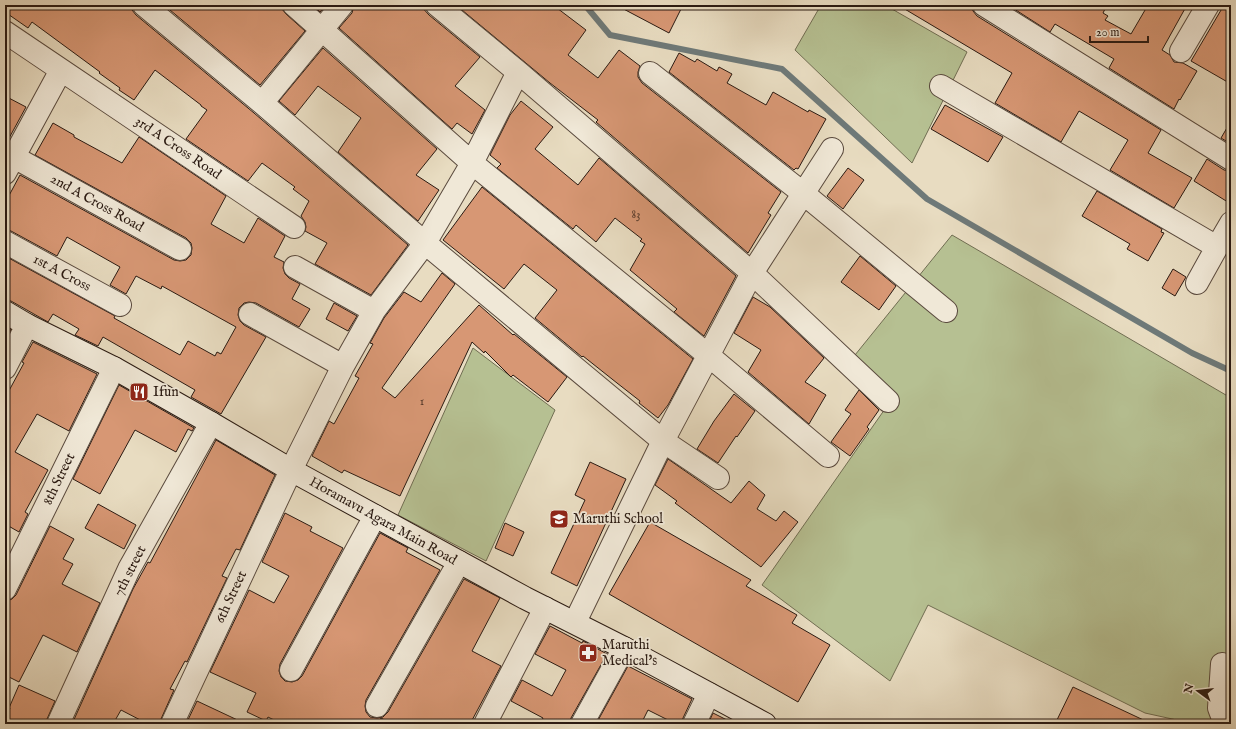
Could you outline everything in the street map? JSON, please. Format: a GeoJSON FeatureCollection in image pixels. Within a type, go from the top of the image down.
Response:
{"type":"FeatureCollection","features":[{"type":"Feature","properties":{"kind":"street"},"geometry":{"type":"LineString","coordinates":[[144,5],[262,103],[425,243],[663,441],[718,478]]}},
{"type":"Feature","properties":{"kind":"street"},"geometry":{"type":"LineString","coordinates":[[294,5],[323,29],[472,163],[708,355],[828,456]]}},
{"type":"Feature","properties":{"kind":"street"},"geometry":{"type":"LineString","coordinates":[[262,103],[342,5]]}},
{"type":"Feature","properties":{"kind":"street"},"geometry":{"type":"LineString","coordinates":[[984,5],[1231,159]]}},
{"type":"Feature","properties":{"kind":"street"},"geometry":{"type":"LineString","coordinates":[[1181,51],[1207,5]]}},
{"type":"Feature","properties":{"kind":"street"},"geometry":{"type":"LineString","coordinates":[[449,9],[518,72],[752,273],[888,401]]}},
{"type":"Feature","properties":{"kind":"street","name":"3rd A Cross Road"},"geometry":{"type":"LineString","coordinates":[[5,32],[294,227]]}},
{"type":"Feature","properties":{"kind":"street"},"geometry":{"type":"LineString","coordinates":[[8,161],[61,70]]}},
{"type":"Feature","properties":{"kind":"street","name":"6th Street"},"geometry":{"type":"LineString","coordinates":[[172,724],[291,470],[343,366],[374,312],[425,243],[472,163],[518,72]]}},
{"type":"Feature","properties":{"kind":"street"},"geometry":{"type":"LineString","coordinates":[[650,73],[804,194],[946,311]]}},
{"type":"Feature","properties":{"kind":"street"},"geometry":{"type":"LineString","coordinates":[[941,86],[1217,247]]}},
{"type":"Feature","properties":{"kind":"street"},"geometry":{"type":"LineString","coordinates":[[575,622],[663,441],[752,273],[832,149]]}},
{"type":"Feature","properties":{"kind":"street","name":"2nd A Cross Road"},"geometry":{"type":"LineString","coordinates":[[8,161],[180,249]]}},
{"type":"Feature","properties":{"kind":"street"},"geometry":{"type":"LineString","coordinates":[[1197,283],[1231,224]]}},
{"type":"Feature","properties":{"kind":"street","name":"1st A Cross"},"geometry":{"type":"LineString","coordinates":[[5,242],[120,305]]}},
{"type":"Feature","properties":{"kind":"street"},"geometry":{"type":"LineString","coordinates":[[295,267],[374,312]]}},
{"type":"Feature","properties":{"kind":"street","name":"Horamavu Agara Main Road"},"geometry":{"type":"LineString","coordinates":[[5,312],[27,325],[114,368],[291,470],[459,562],[544,608],[575,622],[765,724]]}},
{"type":"Feature","properties":{"kind":"street"},"geometry":{"type":"LineString","coordinates":[[250,314],[343,366]]}},
{"type":"Feature","properties":{"kind":"street"},"geometry":{"type":"LineString","coordinates":[[5,368],[27,325]]}},
{"type":"Feature","properties":{"kind":"street","name":"8th Street"},"geometry":{"type":"LineString","coordinates":[[5,589],[114,368]]}},
{"type":"Feature","properties":{"kind":"street","name":"7th street"},"geometry":{"type":"LineString","coordinates":[[58,724],[129,569],[211,423]]}},
{"type":"Feature","properties":{"kind":"street"},"geometry":{"type":"LineString","coordinates":[[291,670],[375,516]]}},
{"type":"Feature","properties":{"kind":"street"},"geometry":{"type":"LineString","coordinates":[[377,706],[459,562]]}},
{"type":"Feature","properties":{"kind":"street"},"geometry":{"type":"LineString","coordinates":[[485,724],[544,608]]}},
{"type":"Feature","properties":{"kind":"street"},"geometry":{"type":"LineString","coordinates":[[582,724],[624,648]]}},
{"type":"Feature","properties":{"kind":"street"},"geometry":{"type":"LineString","coordinates":[[1222,664],[1219,708],[1225,724]]}},
{"type":"Feature","properties":{"kind":"street"},"geometry":{"type":"LineString","coordinates":[[694,724],[709,694]]}},
{"type":"Feature","properties":{"kind":"green space"},"geometry":{"type":"Polygon","coordinates":[[[821,5],[885,5],[967,52],[912,163],[795,50],[821,5]]]}},
{"type":"Feature","properties":{"kind":"green space"},"geometry":{"type":"Polygon","coordinates":[[[952,235],[1231,398],[1231,724],[1195,724],[1145,713],[928,605],[890,681],[762,585],[894,396],[855,355],[952,235]]]}},
{"type":"Feature","properties":{"kind":"green space"},"geometry":{"type":"Polygon","coordinates":[[[473,348],[555,410],[486,561],[398,515],[473,348]]]}},
{"type":"Feature","properties":{"kind":"building"},"geometry":{"type":"Polygon","coordinates":[[[5,5],[132,5],[132,10],[136,15],[254,113],[408,245],[371,295],[315,264],[327,243],[305,231],[305,222],[301,216],[309,201],[293,189],[295,187],[262,163],[248,181],[186,139],[207,110],[155,70],[134,100],[119,90],[120,88],[99,73],[100,72],[32,22],[28,28],[5,12],[5,5]]]}},
{"type":"Feature","properties":{"kind":"building"},"geometry":{"type":"Polygon","coordinates":[[[164,5],[282,5],[282,9],[286,14],[305,31],[260,85],[164,5]]]}},
{"type":"Feature","properties":{"kind":"building"},"geometry":{"type":"Polygon","coordinates":[[[313,5],[326,5],[320,12],[313,5]]]}},
{"type":"Feature","properties":{"kind":"building"},"geometry":{"type":"Polygon","coordinates":[[[354,5],[420,5],[429,15],[480,57],[455,86],[485,110],[472,134],[457,123],[452,129],[339,28],[352,13],[354,5]]]}},
{"type":"Feature","properties":{"kind":"building"},"geometry":{"type":"Polygon","coordinates":[[[466,5],[553,5],[586,30],[568,55],[598,78],[619,50],[640,66],[638,77],[642,83],[781,192],[768,213],[771,215],[748,253],[596,122],[598,120],[550,83],[462,10],[466,5]]]}},
{"type":"Feature","properties":{"kind":"building"},"geometry":{"type":"Polygon","coordinates":[[[616,5],[683,5],[669,33],[616,5]]]}},
{"type":"Feature","properties":{"kind":"building"},"geometry":{"type":"Polygon","coordinates":[[[898,5],[972,5],[973,11],[977,16],[1161,130],[1148,153],[1192,178],[1174,208],[1110,170],[1128,140],[1079,111],[1061,142],[995,103],[1012,73],[898,5]]]}},
{"type":"Feature","properties":{"kind":"building"},"geometry":{"type":"Polygon","coordinates":[[[1008,5],[1107,5],[1103,13],[1108,16],[1105,20],[1131,34],[1148,5],[1187,5],[1162,50],[1170,55],[1174,62],[1183,63],[1197,71],[1174,109],[1109,68],[1114,59],[1055,24],[1050,32],[1008,5]]]}},
{"type":"Feature","properties":{"kind":"building"},"geometry":{"type":"Polygon","coordinates":[[[1224,5],[1231,5],[1231,84],[1191,61],[1224,5]]]}},
{"type":"Feature","properties":{"kind":"building"},"geometry":{"type":"Polygon","coordinates":[[[323,48],[437,149],[416,175],[439,190],[418,221],[338,152],[361,118],[318,86],[295,115],[279,101],[323,48]]]}},
{"type":"Feature","properties":{"kind":"building"},"geometry":{"type":"Polygon","coordinates":[[[679,53],[695,62],[697,59],[717,71],[719,67],[732,74],[727,83],[766,105],[773,92],[808,112],[809,110],[826,119],[798,169],[796,168],[794,170],[669,72],[679,53]]]}},
{"type":"Feature","properties":{"kind":"building"},"geometry":{"type":"Polygon","coordinates":[[[5,96],[26,107],[8,140],[5,140],[5,96]]]}},
{"type":"Feature","properties":{"kind":"building"},"geometry":{"type":"Polygon","coordinates":[[[521,101],[553,127],[535,149],[578,185],[599,158],[736,276],[704,336],[674,312],[677,309],[630,270],[645,244],[640,241],[642,239],[615,218],[596,242],[576,225],[573,229],[497,168],[501,164],[490,155],[510,115],[521,101]]]}},
{"type":"Feature","properties":{"kind":"building"},"geometry":{"type":"Polygon","coordinates":[[[945,105],[1003,137],[988,162],[931,129],[945,105]]]}},
{"type":"Feature","properties":{"kind":"building"},"geometry":{"type":"Polygon","coordinates":[[[1231,121],[1231,144],[1221,138],[1231,121]]]}},
{"type":"Feature","properties":{"kind":"building"},"geometry":{"type":"Polygon","coordinates":[[[53,123],[74,135],[74,137],[122,163],[139,137],[226,196],[211,224],[244,243],[258,218],[285,236],[274,257],[284,262],[283,268],[285,274],[300,284],[292,299],[310,309],[299,327],[256,303],[244,303],[239,308],[238,315],[240,321],[244,325],[266,337],[221,414],[191,397],[195,390],[103,337],[98,346],[75,335],[79,329],[53,314],[48,322],[11,301],[5,300],[5,256],[115,316],[114,318],[180,355],[188,341],[215,356],[217,352],[221,354],[236,327],[162,286],[161,289],[136,276],[126,294],[110,285],[120,267],[67,237],[57,256],[11,231],[5,230],[5,203],[20,175],[174,260],[186,260],[191,255],[191,243],[186,238],[35,155],[53,123]]]}},
{"type":"Feature","properties":{"kind":"building"},"geometry":{"type":"Polygon","coordinates":[[[1207,159],[1224,170],[1231,171],[1231,204],[1194,181],[1207,159]]]}},
{"type":"Feature","properties":{"kind":"building"},"geometry":{"type":"Polygon","coordinates":[[[848,168],[864,180],[843,209],[827,196],[848,168]]]}},
{"type":"Feature","properties":{"kind":"building"},"geometry":{"type":"Polygon","coordinates":[[[482,187],[693,359],[668,405],[658,418],[639,403],[640,401],[583,356],[582,357],[535,318],[557,290],[524,264],[504,289],[443,240],[482,187]]]}},
{"type":"Feature","properties":{"kind":"building"},"geometry":{"type":"Polygon","coordinates":[[[1097,191],[1162,229],[1161,232],[1164,233],[1148,261],[1127,249],[1130,244],[1082,216],[1097,191]]]}},
{"type":"Feature","properties":{"kind":"building"},"geometry":{"type":"Polygon","coordinates":[[[860,256],[896,286],[879,310],[841,282],[860,256]]]}},
{"type":"Feature","properties":{"kind":"building"},"geometry":{"type":"Polygon","coordinates":[[[1173,269],[1186,277],[1175,296],[1162,288],[1173,269]]]}},
{"type":"Feature","properties":{"kind":"building"},"geometry":{"type":"Polygon","coordinates":[[[442,273],[455,284],[382,388],[395,398],[479,305],[513,335],[514,334],[567,377],[548,402],[513,375],[511,377],[485,351],[484,353],[472,342],[400,496],[344,470],[342,473],[312,456],[329,421],[334,424],[359,378],[355,376],[373,344],[370,343],[384,318],[404,292],[421,302],[442,273]]]}},
{"type":"Feature","properties":{"kind":"building"},"geometry":{"type":"Polygon","coordinates":[[[753,297],[770,307],[824,358],[805,382],[826,395],[809,424],[748,372],[761,350],[734,333],[753,297]]]}},
{"type":"Feature","properties":{"kind":"building"},"geometry":{"type":"Polygon","coordinates":[[[334,303],[357,316],[348,331],[326,319],[334,303]]]}},
{"type":"Feature","properties":{"kind":"building"},"geometry":{"type":"Polygon","coordinates":[[[5,327],[11,330],[5,341],[5,327]]]}},
{"type":"Feature","properties":{"kind":"building"},"geometry":{"type":"Polygon","coordinates":[[[33,342],[97,374],[69,431],[37,414],[15,452],[48,470],[25,512],[28,514],[19,532],[5,524],[5,398],[24,363],[22,362],[33,342]]]}},
{"type":"Feature","properties":{"kind":"building"},"geometry":{"type":"Polygon","coordinates":[[[119,385],[194,428],[192,431],[188,429],[176,452],[135,430],[100,494],[73,479],[119,385]]]}},
{"type":"Feature","properties":{"kind":"building"},"geometry":{"type":"Polygon","coordinates":[[[859,390],[879,410],[867,427],[869,429],[850,456],[831,442],[851,414],[845,410],[859,390]]]}},
{"type":"Feature","properties":{"kind":"building"},"geometry":{"type":"Polygon","coordinates":[[[734,394],[755,411],[718,463],[697,449],[714,421],[734,394]]]}},
{"type":"Feature","properties":{"kind":"building"},"geometry":{"type":"Polygon","coordinates":[[[216,440],[275,475],[240,550],[236,549],[222,576],[227,578],[187,662],[185,661],[170,689],[174,690],[160,724],[148,724],[121,710],[113,724],[72,724],[133,589],[148,562],[150,563],[216,440]]]}},
{"type":"Feature","properties":{"kind":"building"},"geometry":{"type":"Polygon","coordinates":[[[668,459],[731,503],[749,481],[765,495],[757,509],[776,521],[784,511],[798,522],[761,567],[675,503],[677,501],[655,485],[668,459]]]}},
{"type":"Feature","properties":{"kind":"building"},"geometry":{"type":"Polygon","coordinates":[[[590,462],[626,479],[577,586],[551,573],[585,500],[575,495],[590,462]]]}},
{"type":"Feature","properties":{"kind":"building"},"geometry":{"type":"Polygon","coordinates":[[[98,504],[136,525],[124,549],[85,528],[98,504]]]}},
{"type":"Feature","properties":{"kind":"building"},"geometry":{"type":"Polygon","coordinates":[[[285,513],[312,527],[310,531],[343,548],[280,664],[279,671],[281,677],[285,681],[292,682],[298,680],[302,676],[380,533],[408,548],[406,552],[440,570],[366,700],[366,712],[370,717],[377,718],[383,717],[388,712],[464,579],[500,598],[472,651],[501,666],[470,724],[392,724],[381,718],[378,724],[282,724],[268,717],[266,721],[247,712],[256,693],[210,672],[249,590],[274,603],[289,576],[262,562],[285,513]]]}},
{"type":"Feature","properties":{"kind":"building"},"geometry":{"type":"Polygon","coordinates":[[[650,522],[751,580],[746,586],[797,615],[792,623],[830,645],[798,702],[609,594],[650,522]]]}},
{"type":"Feature","properties":{"kind":"building"},"geometry":{"type":"Polygon","coordinates":[[[505,523],[524,532],[513,556],[495,548],[505,523]]]}},
{"type":"Feature","properties":{"kind":"building"},"geometry":{"type":"Polygon","coordinates":[[[50,526],[74,539],[63,559],[73,564],[62,584],[100,603],[77,652],[43,635],[19,682],[5,675],[5,606],[7,601],[16,595],[50,526]]]}},
{"type":"Feature","properties":{"kind":"building"},"geometry":{"type":"Polygon","coordinates":[[[550,626],[607,654],[571,718],[570,724],[540,724],[543,718],[511,701],[522,680],[552,696],[566,670],[535,654],[550,626]]]}},
{"type":"Feature","properties":{"kind":"building"},"geometry":{"type":"Polygon","coordinates":[[[628,666],[692,699],[683,718],[682,724],[676,724],[648,710],[641,724],[596,724],[628,666]]]}},
{"type":"Feature","properties":{"kind":"building"},"geometry":{"type":"Polygon","coordinates":[[[19,685],[55,701],[46,724],[5,724],[9,708],[19,685]]]}},
{"type":"Feature","properties":{"kind":"building"},"geometry":{"type":"Polygon","coordinates":[[[1073,687],[1152,724],[1055,724],[1073,687]]]}},
{"type":"Feature","properties":{"kind":"building"},"geometry":{"type":"Polygon","coordinates":[[[197,701],[246,724],[186,724],[197,701]]]}},
{"type":"Feature","properties":{"kind":"building"},"geometry":{"type":"Polygon","coordinates":[[[713,713],[735,724],[708,724],[713,713]]]}},
{"type":"Feature","properties":{"kind":"waterway"},"geometry":{"type":"LineString","coordinates":[[585,5],[610,35],[782,69],[927,199],[1192,353],[1231,371]]}},
{"type":"Feature","properties":{"kind":"place","name":"Ifun"},"geometry":{"type":"Point","coordinates":[139,392]}},
{"type":"Feature","properties":{"kind":"place","name":"Maruthi School"},"geometry":{"type":"Point","coordinates":[559,519]}},
{"type":"Feature","properties":{"kind":"place","name":"Maruthi Medical's"},"geometry":{"type":"Point","coordinates":[588,653]}}]}
